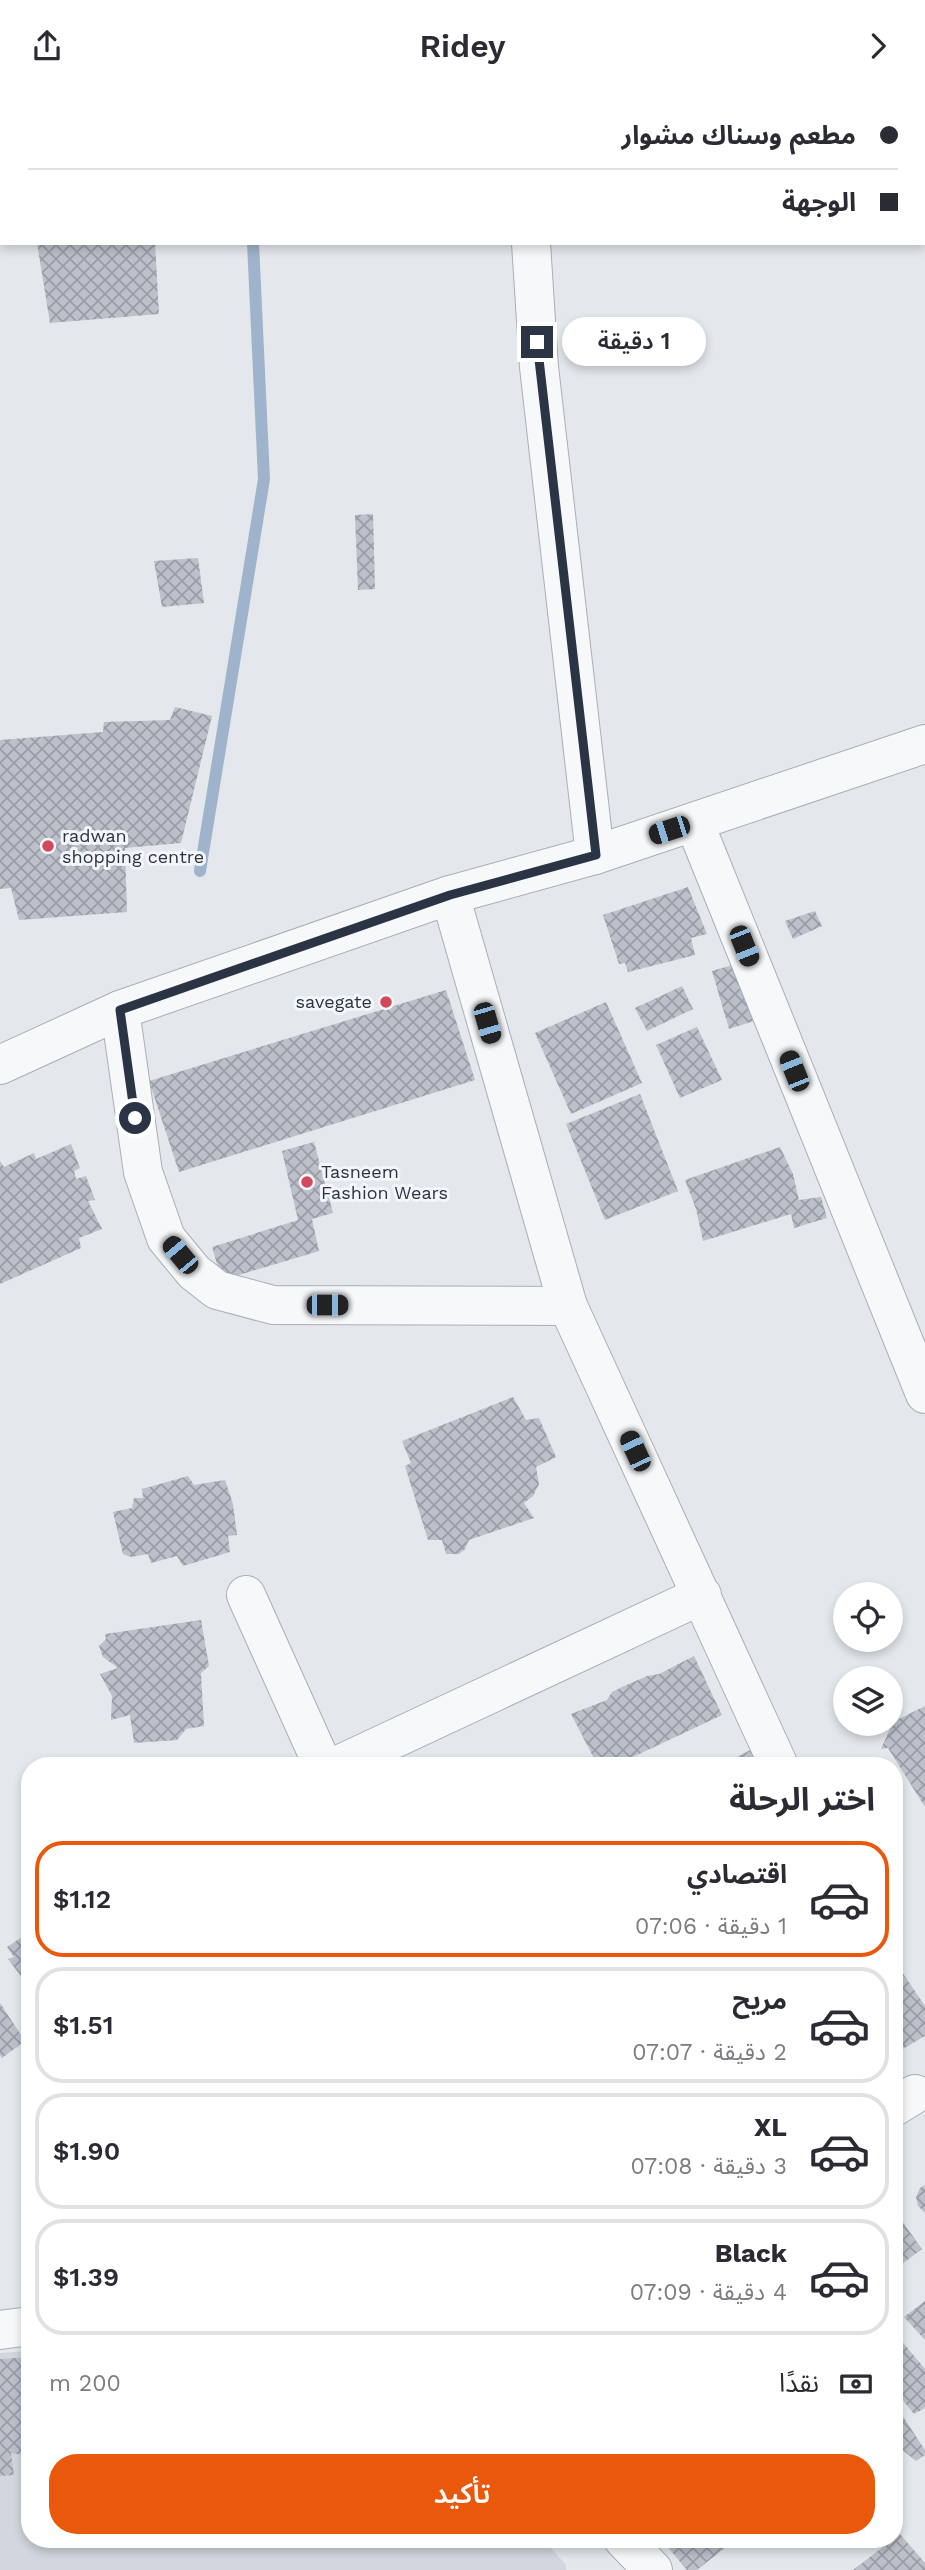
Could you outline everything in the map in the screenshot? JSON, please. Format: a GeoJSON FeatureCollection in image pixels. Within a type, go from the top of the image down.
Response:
{"type":"FeatureCollection","features":[{"type":"Feature","properties":{"kind":"street"},"geometry":{"type":"LineString","coordinates":[[531,245],[539,367],[596,855]]}},
{"type":"Feature","properties":{"kind":"street"},"geometry":{"type":"LineString","coordinates":[[0,1065],[120,1010],[450,895],[596,855],[925,744]]}},
{"type":"Feature","properties":{"kind":"street"},"geometry":{"type":"LineString","coordinates":[[694,821],[925,1394]]}},
{"type":"Feature","properties":{"kind":"street"},"geometry":{"type":"LineString","coordinates":[[450,895],[568,1306],[775,1757]]}},
{"type":"Feature","properties":{"kind":"street"},"geometry":{"type":"LineString","coordinates":[[120,1010],[143,1172],[150,1194],[166,1238],[194,1272],[217,1290],[273,1305],[568,1306]]}},
{"type":"Feature","properties":{"kind":"street"},"geometry":{"type":"LineString","coordinates":[[246,1595],[319,1757]]}},
{"type":"Feature","properties":{"kind":"street"},"geometry":{"type":"LineString","coordinates":[[355,1757],[702,1595]]}},
{"type":"Feature","properties":{"kind":"street"},"geometry":{"type":"LineString","coordinates":[[0,2330],[21,2327]]}},
{"type":"Feature","properties":{"kind":"street"},"geometry":{"type":"LineString","coordinates":[[632,2548],[653,2570]]}},
{"type":"Feature","properties":{"kind":"shaded area"},"geometry":{"type":"Polygon","coordinates":[[[21,2352],[21,2548],[551,2548],[566,2565],[566,2570],[0,2570],[0,2353],[21,2352]]]}},
{"type":"Feature","properties":{"kind":"building"},"geometry":{"type":"Polygon","coordinates":[[[37,245],[155,245],[159,314],[50,323],[37,245]]]}},
{"type":"Feature","properties":{"kind":"building"},"geometry":{"type":"Polygon","coordinates":[[[373,514],[375,589],[358,590],[355,515],[373,514]]]}},
{"type":"Feature","properties":{"kind":"building"},"geometry":{"type":"Polygon","coordinates":[[[198,558],[204,603],[162,607],[154,561],[198,558]]]}},
{"type":"Feature","properties":{"kind":"building"},"geometry":{"type":"Polygon","coordinates":[[[175,707],[212,716],[181,843],[125,848],[127,912],[19,920],[11,888],[0,889],[0,740],[103,732],[104,722],[170,720],[175,707]]]}},
{"type":"Feature","properties":{"kind":"building"},"geometry":{"type":"Polygon","coordinates":[[[688,887],[707,934],[691,938],[695,955],[628,972],[625,963],[619,964],[603,915],[688,887]]]}},
{"type":"Feature","properties":{"kind":"building"},"geometry":{"type":"Polygon","coordinates":[[[815,911],[822,926],[793,939],[785,921],[815,911]]]}},
{"type":"Feature","properties":{"kind":"building"},"geometry":{"type":"Polygon","coordinates":[[[739,963],[757,1020],[729,1029],[712,971],[739,963]]]}},
{"type":"Feature","properties":{"kind":"building"},"geometry":{"type":"Polygon","coordinates":[[[682,986],[693,1009],[647,1031],[635,1008],[682,986]]]}},
{"type":"Feature","properties":{"kind":"building"},"geometry":{"type":"Polygon","coordinates":[[[446,990],[475,1080],[179,1172],[149,1081],[446,990]]]}},
{"type":"Feature","properties":{"kind":"building"},"geometry":{"type":"Polygon","coordinates":[[[606,1002],[642,1083],[571,1114],[535,1033],[606,1002]]]}},
{"type":"Feature","properties":{"kind":"building"},"geometry":{"type":"Polygon","coordinates":[[[697,1027],[722,1080],[680,1098],[656,1045],[697,1027]]]}},
{"type":"Feature","properties":{"kind":"building"},"geometry":{"type":"Polygon","coordinates":[[[640,1094],[678,1191],[605,1220],[566,1124],[640,1094]]]}},
{"type":"Feature","properties":{"kind":"building","name":"Tasneem Fashion Wears"},"geometry":{"type":"Polygon","coordinates":[[[314,1142],[333,1213],[312,1219],[319,1251],[222,1280],[212,1247],[298,1220],[282,1151],[314,1142]]]}},
{"type":"Feature","properties":{"kind":"building"},"geometry":{"type":"Polygon","coordinates":[[[71,1144],[80,1168],[74,1171],[76,1179],[86,1176],[95,1200],[88,1201],[102,1229],[79,1238],[81,1248],[0,1284],[0,1161],[4,1167],[34,1153],[36,1159],[71,1144]]]}},
{"type":"Feature","properties":{"kind":"building"},"geometry":{"type":"Polygon","coordinates":[[[780,1147],[793,1174],[799,1200],[821,1197],[827,1218],[794,1228],[791,1214],[703,1241],[696,1209],[685,1180],[780,1147]]]}},
{"type":"Feature","properties":{"kind":"building"},"geometry":{"type":"Polygon","coordinates":[[[513,1397],[526,1420],[539,1418],[556,1457],[536,1467],[539,1484],[533,1496],[524,1503],[534,1518],[469,1540],[459,1554],[446,1554],[442,1540],[428,1540],[405,1466],[411,1463],[402,1441],[513,1397]]]}},
{"type":"Feature","properties":{"kind":"building"},"geometry":{"type":"Polygon","coordinates":[[[188,1476],[194,1485],[225,1480],[233,1504],[237,1535],[228,1536],[230,1552],[183,1566],[177,1556],[151,1563],[148,1554],[131,1557],[123,1554],[113,1512],[132,1508],[134,1498],[143,1498],[142,1489],[188,1476]]]}},
{"type":"Feature","properties":{"kind":"building"},"geometry":{"type":"Polygon","coordinates":[[[201,1620],[209,1666],[201,1673],[204,1726],[186,1729],[177,1740],[134,1743],[130,1715],[111,1720],[112,1696],[100,1674],[118,1668],[103,1657],[99,1646],[106,1639],[105,1634],[201,1620]]]}},
{"type":"Feature","properties":{"kind":"building"},"geometry":{"type":"Polygon","coordinates":[[[694,1656],[722,1715],[633,1757],[593,1757],[571,1714],[607,1700],[612,1692],[647,1676],[659,1674],[694,1656]]]}},
{"type":"Feature","properties":{"kind":"building"},"geometry":{"type":"Polygon","coordinates":[[[925,1706],[925,1807],[903,1772],[903,1757],[894,1757],[888,1748],[881,1749],[887,1736],[903,1736],[903,1717],[925,1706]]]}},
{"type":"Feature","properties":{"kind":"building"},"geometry":{"type":"Polygon","coordinates":[[[752,1749],[756,1757],[737,1757],[752,1749]]]}},
{"type":"Feature","properties":{"kind":"building"},"geometry":{"type":"Polygon","coordinates":[[[21,1938],[21,1976],[8,1959],[14,1957],[7,1947],[21,1938]]]}},
{"type":"Feature","properties":{"kind":"building"},"geometry":{"type":"Polygon","coordinates":[[[903,1973],[925,2006],[925,2036],[903,2049],[903,1973]]]}},
{"type":"Feature","properties":{"kind":"building"},"geometry":{"type":"Polygon","coordinates":[[[0,2003],[21,2035],[21,2044],[2,2058],[0,2003]]]}},
{"type":"Feature","properties":{"kind":"building"},"geometry":{"type":"Polygon","coordinates":[[[925,2185],[925,2213],[918,2206],[916,2197],[920,2188],[925,2185]]]}},
{"type":"Feature","properties":{"kind":"building"},"geometry":{"type":"Polygon","coordinates":[[[903,2223],[922,2249],[903,2263],[903,2223]]]}},
{"type":"Feature","properties":{"kind":"building"},"geometry":{"type":"Polygon","coordinates":[[[925,2301],[925,2340],[904,2317],[925,2301]]]}},
{"type":"Feature","properties":{"kind":"building"},"geometry":{"type":"Polygon","coordinates":[[[903,2343],[925,2369],[925,2408],[914,2414],[903,2400],[903,2343]]]}},
{"type":"Feature","properties":{"kind":"building"},"geometry":{"type":"Polygon","coordinates":[[[21,2358],[21,2455],[11,2453],[14,2475],[0,2476],[0,2359],[21,2358]]]}},
{"type":"Feature","properties":{"kind":"building"},"geometry":{"type":"Polygon","coordinates":[[[903,2417],[925,2450],[925,2455],[916,2461],[903,2450],[903,2417]]]}},
{"type":"Feature","properties":{"kind":"building"},"geometry":{"type":"Polygon","coordinates":[[[903,2537],[925,2563],[925,2570],[853,2570],[882,2548],[903,2548],[903,2537]]]}},
{"type":"Feature","properties":{"kind":"building"},"geometry":{"type":"Polygon","coordinates":[[[669,2548],[725,2548],[697,2570],[687,2570],[669,2548]]]}},
{"type":"Feature","properties":{"kind":"waterway"},"geometry":{"type":"LineString","coordinates":[[200,871],[264,479],[253,245]]}},
{"type":"Feature","properties":{"kind":"place","name":"radwan shopping centre"},"geometry":{"type":"Point","coordinates":[48,846]}},
{"type":"Feature","properties":{"kind":"place","name":"savegate"},"geometry":{"type":"Point","coordinates":[386,1002]}},
{"type":"Feature","properties":{"kind":"place","name":"Tasneem Fashion Wears"},"geometry":{"type":"Point","coordinates":[307,1182]}},
{"type":"Feature","properties":{"kind":"route"},"geometry":{"type":"LineString","coordinates":[[135,1118],[120,1010],[450,895],[596,855],[537,342]]}}]}
